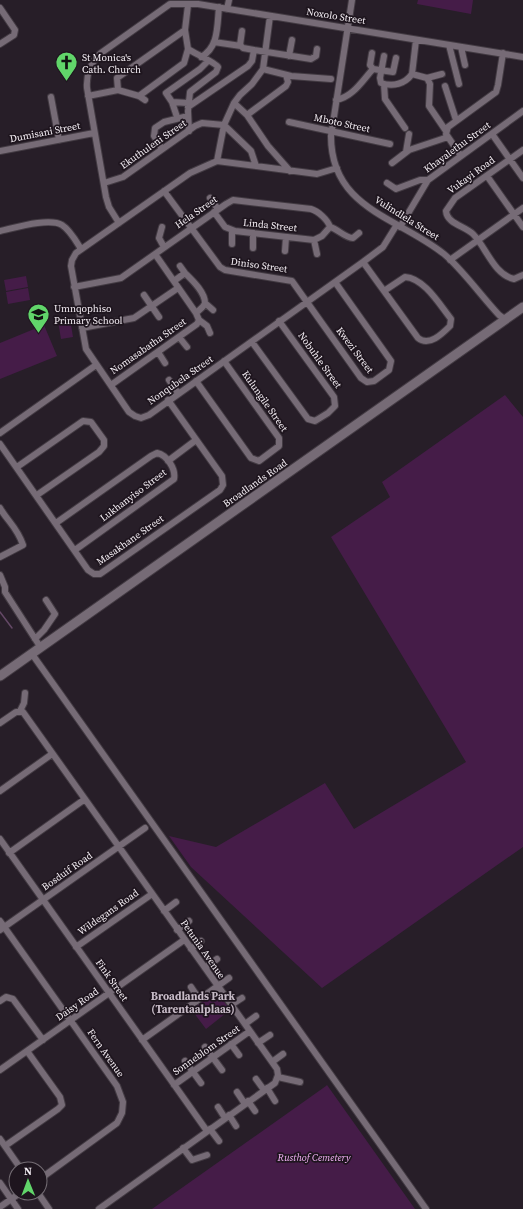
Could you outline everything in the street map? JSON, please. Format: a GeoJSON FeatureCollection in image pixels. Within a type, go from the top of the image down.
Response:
{"type":"FeatureCollection","features":[{"type":"Feature","properties":{"kind":"main road","name":"Broadlands Road"},"geometry":{"type":"LineString","coordinates":[[0,676],[523,307]]}},
{"type":"Feature","properties":{"kind":"street"},"geometry":{"type":"LineString","coordinates":[[227,8],[229,0]]}},
{"type":"Feature","properties":{"kind":"street","name":"Vulindlela Street"},"geometry":{"type":"LineString","coordinates":[[352,0],[331,130],[331,146],[337,168],[344,185],[372,210],[440,251],[450,260],[499,315],[506,320]]}},
{"type":"Feature","properties":{"kind":"street","name":"Noxolo Street"},"geometry":{"type":"LineString","coordinates":[[119,224],[107,202],[88,96],[87,77],[97,56],[169,2],[227,8],[523,57]]}},
{"type":"Feature","properties":{"kind":"street"},"geometry":{"type":"LineString","coordinates":[[88,96],[118,90],[142,98],[184,63],[188,49],[185,30],[188,5]]}},
{"type":"Feature","properties":{"kind":"street"},"geometry":{"type":"LineString","coordinates":[[201,58],[212,49],[219,7]]}},
{"type":"Feature","properties":{"kind":"street"},"geometry":{"type":"LineString","coordinates":[[0,8],[15,30],[14,34],[0,44]]}},
{"type":"Feature","properties":{"kind":"street"},"geometry":{"type":"LineString","coordinates":[[217,161],[224,125],[234,103],[264,69],[270,16]]}},
{"type":"Feature","properties":{"kind":"street"},"geometry":{"type":"LineString","coordinates":[[118,90],[117,81],[119,76],[185,30]]}},
{"type":"Feature","properties":{"kind":"street"},"geometry":{"type":"LineString","coordinates":[[241,46],[242,32]]}},
{"type":"Feature","properties":{"kind":"street"},"geometry":{"type":"LineString","coordinates":[[289,56],[292,40]]}},
{"type":"Feature","properties":{"kind":"street"},"geometry":{"type":"LineString","coordinates":[[384,56],[380,81],[384,84],[400,84],[412,74],[416,40]]}},
{"type":"Feature","properties":{"kind":"street"},"geometry":{"type":"LineString","coordinates":[[214,42],[241,46],[265,54],[313,59],[316,56],[318,49]]}},
{"type":"Feature","properties":{"kind":"street"},"geometry":{"type":"LineString","coordinates":[[449,45],[459,84]]}},
{"type":"Feature","properties":{"kind":"street"},"geometry":{"type":"LineString","coordinates":[[461,47],[465,65]]}},
{"type":"Feature","properties":{"kind":"street"},"geometry":{"type":"LineString","coordinates":[[188,49],[201,58],[218,65],[218,70],[192,90],[188,105],[189,131]]}},
{"type":"Feature","properties":{"kind":"street"},"geometry":{"type":"LineString","coordinates":[[172,102],[188,105],[248,66],[252,61],[254,50]]}},
{"type":"Feature","properties":{"kind":"street"},"geometry":{"type":"LineString","coordinates":[[372,53],[370,65],[373,69],[382,71],[393,72],[396,58]]}},
{"type":"Feature","properties":{"kind":"street"},"geometry":{"type":"LineString","coordinates":[[447,134],[448,127],[456,120],[496,92],[503,53]]}},
{"type":"Feature","properties":{"kind":"street"},"geometry":{"type":"LineString","coordinates":[[177,117],[172,102],[166,93],[200,70],[208,61]]}},
{"type":"Feature","properties":{"kind":"street"},"geometry":{"type":"LineString","coordinates":[[264,69],[286,75],[331,78]]}},
{"type":"Feature","properties":{"kind":"street"},"geometry":{"type":"LineString","coordinates":[[336,100],[344,99],[352,94],[373,69]]}},
{"type":"Feature","properties":{"kind":"street"},"geometry":{"type":"LineString","coordinates":[[412,74],[427,78],[442,74]]}},
{"type":"Feature","properties":{"kind":"street"},"geometry":{"type":"LineString","coordinates":[[247,115],[286,86],[288,82],[286,75]]}},
{"type":"Feature","properties":{"kind":"street"},"geometry":{"type":"LineString","coordinates":[[427,78],[430,84],[429,106],[461,156]]}},
{"type":"Feature","properties":{"kind":"street"},"geometry":{"type":"LineString","coordinates":[[384,84],[384,99],[407,131],[406,152]]}},
{"type":"Feature","properties":{"kind":"street"},"geometry":{"type":"LineString","coordinates":[[445,86],[456,120]]}},
{"type":"Feature","properties":{"kind":"street"},"geometry":{"type":"LineString","coordinates":[[51,97],[59,140]]}},
{"type":"Feature","properties":{"kind":"street"},"geometry":{"type":"LineString","coordinates":[[234,103],[247,115],[268,146],[290,171]]}},
{"type":"Feature","properties":{"kind":"street","name":"Khayalethu Street"},"geometry":{"type":"LineString","coordinates":[[398,227],[428,180],[523,111]]}},
{"type":"Feature","properties":{"kind":"street"},"geometry":{"type":"LineString","coordinates":[[162,149],[156,140],[154,130],[164,122],[177,117],[188,116]]}},
{"type":"Feature","properties":{"kind":"street","name":"Mboto Street"},"geometry":{"type":"LineString","coordinates":[[288,122],[331,130],[390,144]]}},
{"type":"Feature","properties":{"kind":"street","name":"Ekuthuleni Street"},"geometry":{"type":"LineString","coordinates":[[104,183],[123,177],[202,123],[224,125]]}},
{"type":"Feature","properties":{"kind":"street"},"geometry":{"type":"LineString","coordinates":[[224,125],[251,152],[256,166]]}},
{"type":"Feature","properties":{"kind":"street","name":"Dumisani Street"},"geometry":{"type":"LineString","coordinates":[[0,151],[94,133]]}},
{"type":"Feature","properties":{"kind":"street"},"geometry":{"type":"LineString","coordinates":[[392,163],[406,152],[447,134]]}},
{"type":"Feature","properties":{"kind":"street"},"geometry":{"type":"LineString","coordinates":[[492,134],[523,178]]}},
{"type":"Feature","properties":{"kind":"street","name":"Vukayi Road"},"geometry":{"type":"LineString","coordinates":[[523,150],[452,201],[446,211],[450,220],[471,232],[504,276],[514,279],[523,275]]}},
{"type":"Feature","properties":{"kind":"street","name":"Nonqubela Street"},"geometry":{"type":"LineString","coordinates":[[337,168],[317,174],[217,161],[197,169],[81,249],[73,257],[71,263],[74,287],[85,346],[96,365],[129,412],[137,417],[148,414],[196,381],[383,247],[398,227]]}},
{"type":"Feature","properties":{"kind":"street"},"geometry":{"type":"LineString","coordinates":[[487,176],[523,227]]}},
{"type":"Feature","properties":{"kind":"street"},"geometry":{"type":"LineString","coordinates":[[387,183],[396,189],[420,180],[428,180]]}},
{"type":"Feature","properties":{"kind":"street","name":"Diniso Street"},"geometry":{"type":"LineString","coordinates":[[164,191],[222,269],[288,279],[295,283],[307,301]]}},
{"type":"Feature","properties":{"kind":"street","name":"Linda Street"},"geometry":{"type":"LineString","coordinates":[[210,198],[225,227],[232,231],[314,240]]}},
{"type":"Feature","properties":{"kind":"street","name":"Hela Street"},"geometry":{"type":"LineString","coordinates":[[74,287],[121,278],[230,201],[236,200],[311,209],[317,211],[329,223],[329,229]]}},
{"type":"Feature","properties":{"kind":"street"},"geometry":{"type":"LineString","coordinates":[[450,260],[523,208]]}},
{"type":"Feature","properties":{"kind":"street"},"geometry":{"type":"LineString","coordinates":[[0,231],[54,222],[67,229],[81,249]]}},
{"type":"Feature","properties":{"kind":"street"},"geometry":{"type":"LineString","coordinates":[[162,227],[159,238],[164,247]]}},
{"type":"Feature","properties":{"kind":"street"},"geometry":{"type":"LineString","coordinates":[[318,254],[314,240],[329,229],[340,230],[350,238],[353,238],[359,233]]}},
{"type":"Feature","properties":{"kind":"street"},"geometry":{"type":"LineString","coordinates":[[232,231],[232,244]]}},
{"type":"Feature","properties":{"kind":"street"},"geometry":{"type":"LineString","coordinates":[[253,233],[253,248]]}},
{"type":"Feature","properties":{"kind":"street"},"geometry":{"type":"LineString","coordinates":[[284,251],[286,237]]}},
{"type":"Feature","properties":{"kind":"street"},"geometry":{"type":"LineString","coordinates":[[152,240],[159,238]]}},
{"type":"Feature","properties":{"kind":"street"},"geometry":{"type":"LineString","coordinates":[[155,254],[196,313],[198,322],[207,326],[210,333]]}},
{"type":"Feature","properties":{"kind":"street"},"geometry":{"type":"LineString","coordinates":[[363,262],[418,338],[422,342],[431,341],[450,326],[451,319],[448,315],[424,287],[413,279],[405,277],[384,291]]}},
{"type":"Feature","properties":{"kind":"street"},"geometry":{"type":"LineString","coordinates":[[180,266],[198,287],[205,302],[213,310]]}},
{"type":"Feature","properties":{"kind":"street"},"geometry":{"type":"LineString","coordinates":[[174,281],[185,272]]}},
{"type":"Feature","properties":{"kind":"street","name":"Kwezi Street"},"geometry":{"type":"LineString","coordinates":[[307,301],[361,378],[367,382],[374,381],[389,370],[391,361],[335,282]]}},
{"type":"Feature","properties":{"kind":"street"},"geometry":{"type":"LineString","coordinates":[[82,328],[131,319],[178,288]]}},
{"type":"Feature","properties":{"kind":"street"},"geometry":{"type":"LineString","coordinates":[[144,295],[159,317]]}},
{"type":"Feature","properties":{"kind":"street"},"geometry":{"type":"LineString","coordinates":[[196,313],[205,302]]}},
{"type":"Feature","properties":{"kind":"street","name":"Nobuhle Street"},"geometry":{"type":"LineString","coordinates":[[252,342],[308,419],[315,421],[328,413],[335,406],[334,397],[279,321]]}},
{"type":"Feature","properties":{"kind":"street","name":"Nomasabatha Street"},"geometry":{"type":"LineString","coordinates":[[111,385],[180,337],[198,322]]}},
{"type":"Feature","properties":{"kind":"street"},"geometry":{"type":"LineString","coordinates":[[180,337],[187,347]]}},
{"type":"Feature","properties":{"kind":"street"},"geometry":{"type":"LineString","coordinates":[[158,352],[165,363]]}},
{"type":"Feature","properties":{"kind":"street","name":"Kulungile Street"},"geometry":{"type":"LineString","coordinates":[[196,381],[251,458],[259,461],[271,454],[279,446],[279,438],[224,361]]}},
{"type":"Feature","properties":{"kind":"street"},"geometry":{"type":"LineString","coordinates":[[0,433],[96,365]]}},
{"type":"Feature","properties":{"kind":"street"},"geometry":{"type":"LineString","coordinates":[[169,380],[178,393]]}},
{"type":"Feature","properties":{"kind":"street","name":"Masakhane Street"},"geometry":{"type":"LineString","coordinates":[[0,444],[92,573],[100,574],[220,490],[224,482],[222,476],[168,400]]}},
{"type":"Feature","properties":{"kind":"street"},"geometry":{"type":"LineString","coordinates":[[17,467],[82,421],[91,422],[97,429],[104,440],[102,448],[37,495]]}},
{"type":"Feature","properties":{"kind":"street"},"geometry":{"type":"LineString","coordinates":[[168,461],[196,440]]}},
{"type":"Feature","properties":{"kind":"street","name":"Lukhanyiso Street"},"geometry":{"type":"LineString","coordinates":[[56,523],[150,456],[161,454],[168,461],[175,471],[174,479],[171,482],[75,550]]}},
{"type":"Feature","properties":{"kind":"street"},"geometry":{"type":"LineString","coordinates":[[0,508],[4,515],[14,524],[23,544],[6,552],[0,557]]}},
{"type":"Feature","properties":{"kind":"street"},"geometry":{"type":"LineString","coordinates":[[0,574],[5,587],[5,592],[41,648]]}},
{"type":"Feature","properties":{"kind":"street"},"geometry":{"type":"LineString","coordinates":[[35,639],[44,630],[54,616],[54,611],[46,600]]}},
{"type":"Feature","properties":{"kind":"street"},"geometry":{"type":"LineString","coordinates":[[32,654],[426,1209]]}},
{"type":"Feature","properties":{"kind":"street"},"geometry":{"type":"LineString","coordinates":[[0,722],[20,711],[24,703],[25,693]]}},
{"type":"Feature","properties":{"kind":"street","name":"Petunia Avenue"},"geometry":{"type":"LineString","coordinates":[[20,711],[23,712],[272,1062],[278,1077]]}},
{"type":"Feature","properties":{"kind":"street"},"geometry":{"type":"LineString","coordinates":[[0,791],[52,754]]}},
{"type":"Feature","properties":{"kind":"street"},"geometry":{"type":"LineString","coordinates":[[10,853],[85,800]]}},
{"type":"Feature","properties":{"kind":"street","name":"Bosduif Road"},"geometry":{"type":"LineString","coordinates":[[2,929],[145,828]]}},
{"type":"Feature","properties":{"kind":"street","name":"Fink Street"},"geometry":{"type":"LineString","coordinates":[[0,839],[174,1085],[219,1141]]}},
{"type":"Feature","properties":{"kind":"street","name":"Wildegans Road"},"geometry":{"type":"LineString","coordinates":[[76,947],[152,894]]}},
{"type":"Feature","properties":{"kind":"street"},"geometry":{"type":"LineString","coordinates":[[164,911],[176,902]]}},
{"type":"Feature","properties":{"kind":"street","name":"Fern Avenue"},"geometry":{"type":"LineString","coordinates":[[0,921],[2,929],[70,1020],[120,1091],[123,1099],[123,1109],[120,1118],[113,1127],[48,1173]]}},
{"type":"Feature","properties":{"kind":"street"},"geometry":{"type":"LineString","coordinates":[[177,930],[189,921]]}},
{"type":"Feature","properties":{"kind":"street","name":"Daisy Road"},"geometry":{"type":"LineString","coordinates":[[0,1070],[184,940]]}},
{"type":"Feature","properties":{"kind":"street"},"geometry":{"type":"LineString","coordinates":[[191,949],[202,941]]}},
{"type":"Feature","properties":{"kind":"street"},"geometry":{"type":"LineString","coordinates":[[204,968],[217,959]]}},
{"type":"Feature","properties":{"kind":"street"},"geometry":{"type":"LineString","coordinates":[[142,1040],[229,978]]}},
{"type":"Feature","properties":{"kind":"street"},"geometry":{"type":"LineString","coordinates":[[191,987],[199,999]]}},
{"type":"Feature","properties":{"kind":"street"},"geometry":{"type":"LineString","coordinates":[[0,1001],[6,997],[13,999],[43,1040]]}},
{"type":"Feature","properties":{"kind":"street"},"geometry":{"type":"LineString","coordinates":[[231,1006],[242,998]]}},
{"type":"Feature","properties":{"kind":"street"},"geometry":{"type":"LineString","coordinates":[[245,1024],[256,1016]]}},
{"type":"Feature","properties":{"kind":"street","name":"Sonneblom Street"},"geometry":{"type":"LineString","coordinates":[[174,1085],[250,1031]]}},
{"type":"Feature","properties":{"kind":"street"},"geometry":{"type":"LineString","coordinates":[[258,1043],[270,1035]]}},
{"type":"Feature","properties":{"kind":"street"},"geometry":{"type":"LineString","coordinates":[[231,1044],[239,1055]]}},
{"type":"Feature","properties":{"kind":"street"},"geometry":{"type":"LineString","coordinates":[[205,1047],[222,1070]]}},
{"type":"Feature","properties":{"kind":"street"},"geometry":{"type":"LineString","coordinates":[[5,1146],[62,1105],[60,1097],[27,1051]]}},
{"type":"Feature","properties":{"kind":"street"},"geometry":{"type":"LineString","coordinates":[[272,1062],[283,1054]]}},
{"type":"Feature","properties":{"kind":"street"},"geometry":{"type":"LineString","coordinates":[[185,1061],[200,1083]]}},
{"type":"Feature","properties":{"kind":"street"},"geometry":{"type":"LineString","coordinates":[[99,1209],[247,1103],[278,1077],[300,1082]]}},
{"type":"Feature","properties":{"kind":"street"},"geometry":{"type":"LineString","coordinates":[[256,1079],[275,1101]]}},
{"type":"Feature","properties":{"kind":"street"},"geometry":{"type":"LineString","coordinates":[[237,1092],[255,1111]]}},
{"type":"Feature","properties":{"kind":"street"},"geometry":{"type":"LineString","coordinates":[[218,1107],[236,1126]]}},
{"type":"Feature","properties":{"kind":"street"},"geometry":{"type":"LineString","coordinates":[[0,1139],[15,1161]]}},
{"type":"Feature","properties":{"kind":"street"},"geometry":{"type":"LineString","coordinates":[[183,1148],[192,1160],[207,1155]]}},
{"type":"Feature","properties":{"kind":"street"},"geometry":{"type":"LineString","coordinates":[[0,1183],[8,1195]]}},
{"type":"Feature","properties":{"kind":"street"},"geometry":{"type":"LineString","coordinates":[[0,1207],[8,1201]]}},
{"type":"Feature","properties":{"kind":"green space"},"geometry":{"type":"Polygon","coordinates":[[[418,0],[473,0],[471,14],[417,4],[418,0]]]}},
{"type":"Feature","properties":{"kind":"green space"},"geometry":{"type":"Polygon","coordinates":[[[26,276],[28,287],[6,291],[4,280],[26,276]]]}},
{"type":"Feature","properties":{"kind":"green space"},"geometry":{"type":"Polygon","coordinates":[[[28,288],[30,300],[8,304],[6,292],[28,288]]]}},
{"type":"Feature","properties":{"kind":"green space"},"geometry":{"type":"Polygon","coordinates":[[[70,319],[73,337],[61,339],[58,321],[70,319]]]}},
{"type":"Feature","properties":{"kind":"green space"},"geometry":{"type":"Polygon","coordinates":[[[44,325],[57,356],[0,379],[0,343],[44,325]]]}},
{"type":"Feature","properties":{"kind":"green space"},"geometry":{"type":"Polygon","coordinates":[[[505,395],[523,417],[523,847],[322,988],[191,867],[169,836],[216,847],[325,783],[354,829],[466,762],[331,537],[390,497],[382,482],[505,395]]]}},
{"type":"Feature","properties":{"kind":"green space"},"geometry":{"type":"Polygon","coordinates":[[[214,992],[218,993],[230,1010],[206,1029],[191,1009],[214,992]]]}},
{"type":"Feature","properties":{"kind":"green space","name":"Rusthof Cemetery"},"geometry":{"type":"Polygon","coordinates":[[[327,1085],[415,1209],[152,1209],[326,1086],[327,1085]]]}},
{"type":"Feature","properties":{"kind":"waterway"},"geometry":{"type":"LineString","coordinates":[[0,612],[12,628]]}},
{"type":"Feature","properties":{"kind":"place","name":"St Monica's Cath. Church"},"geometry":{"type":"Point","coordinates":[67,82]}},
{"type":"Feature","properties":{"kind":"place","name":"Umnqophiso Primary School"},"geometry":{"type":"Point","coordinates":[38,334]}},
{"type":"Feature","properties":{"kind":"district","name":"Broadlands Park (Tarentaalplaas)"},"geometry":{"type":"Point","coordinates":[193,1002]}}]}
